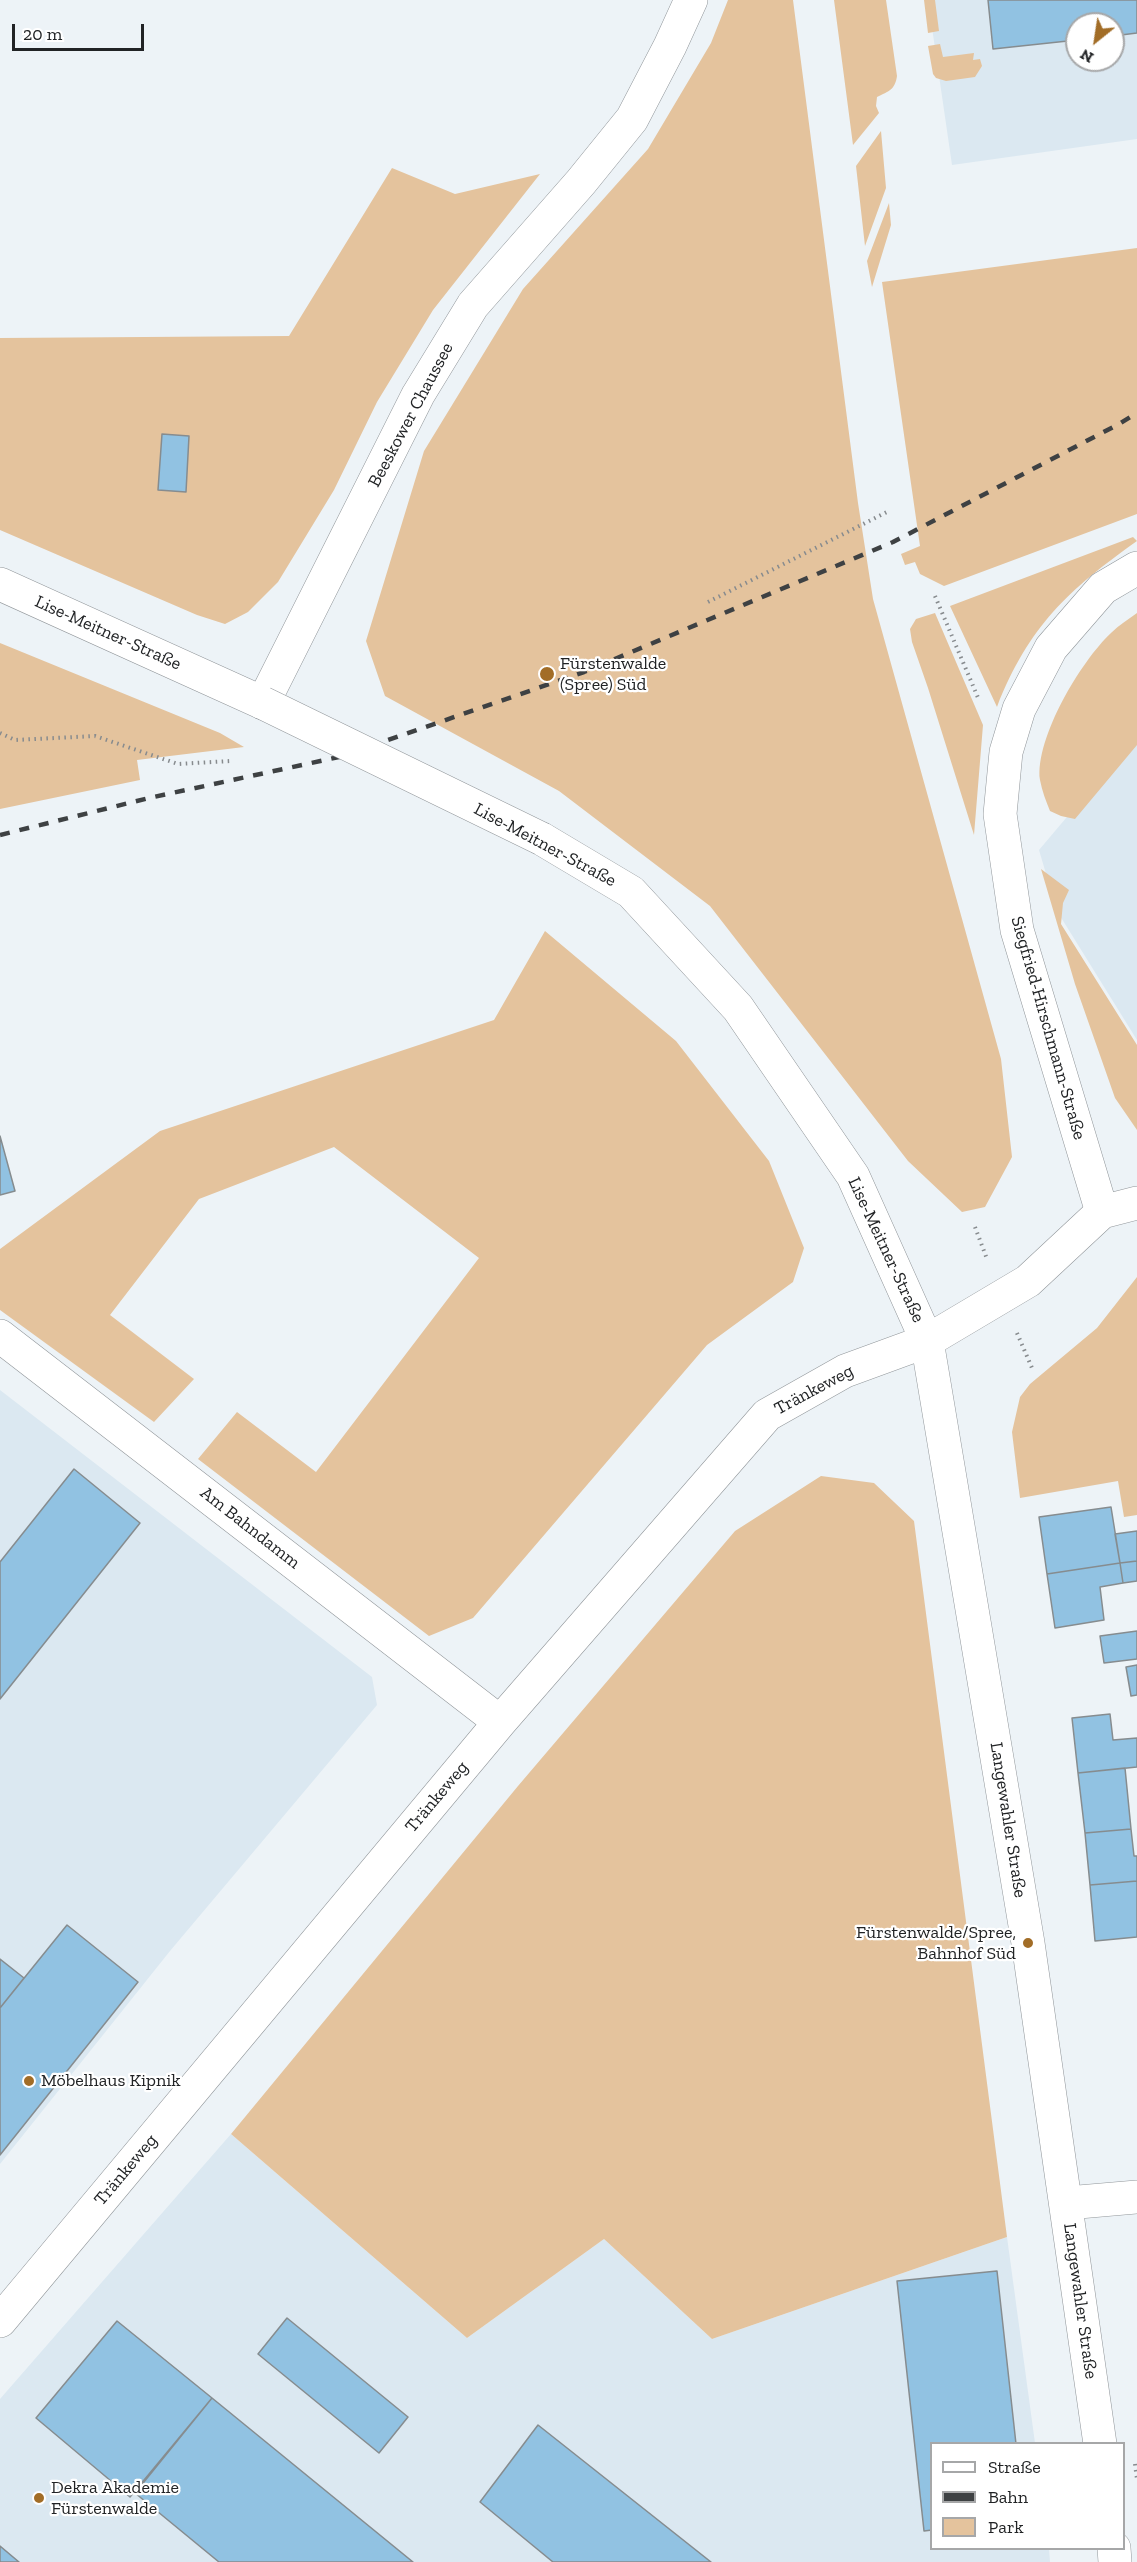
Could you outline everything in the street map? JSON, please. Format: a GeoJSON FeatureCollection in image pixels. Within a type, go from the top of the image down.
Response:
{"type":"FeatureCollection","features":[{"type":"Feature","properties":{"kind":"street","name":"Beeskower Chaussee"},"geometry":{"type":"LineString","coordinates":[[263,703],[418,395],[473,305],[581,182],[632,118],[691,0]]}},
{"type":"Feature","properties":{"kind":"street","name":"Siegfried-Hirschmann-Straße"},"geometry":{"type":"LineString","coordinates":[[1102,1212],[1017,930],[999,814],[1006,752],[1019,709],[1051,648],[1103,588],[1137,568]]}},
{"type":"Feature","properties":{"kind":"street","name":"Lise-Meitner-Straße"},"geometry":{"type":"LineString","coordinates":[[0,584],[263,703],[542,839],[631,892],[738,1008],[854,1176],[927,1341]]}},
{"type":"Feature","properties":{"kind":"street"},"geometry":{"type":"LineString","coordinates":[[1102,1212],[1137,1203]]}},
{"type":"Feature","properties":{"kind":"street","name":"Tränkeweg"},"geometry":{"type":"LineString","coordinates":[[0,2321],[500,1722],[767,1415],[845,1371],[927,1341],[1028,1281],[1102,1212]]}},
{"type":"Feature","properties":{"kind":"street","name":"Am Bahndamm"},"geometry":{"type":"LineString","coordinates":[[0,1336],[500,1722]]}},
{"type":"Feature","properties":{"kind":"street","name":"Langewahler Straße"},"geometry":{"type":"LineString","coordinates":[[927,1341],[1028,1943],[1100,2442]]}},
{"type":"Feature","properties":{"kind":"street"},"geometry":{"type":"LineString","coordinates":[[1067,2203],[1137,2197]]}},
{"type":"Feature","properties":{"kind":"path"},"geometry":{"type":"LineString","coordinates":[[708,602],[889,511]]}},
{"type":"Feature","properties":{"kind":"path"},"geometry":{"type":"LineString","coordinates":[[934,596],[981,706]]}},
{"type":"Feature","properties":{"kind":"path"},"geometry":{"type":"LineString","coordinates":[[0,733],[15,740],[94,736],[178,764],[230,761]]}},
{"type":"Feature","properties":{"kind":"shaded area"},"geometry":{"type":"Polygon","coordinates":[[[928,0],[1137,0],[1137,139],[952,165],[928,0]]]}},
{"type":"Feature","properties":{"kind":"shaded area"},"geometry":{"type":"Polygon","coordinates":[[[1137,734],[1137,1040],[1057,911],[1039,850],[1137,734]]]}},
{"type":"Feature","properties":{"kind":"shaded area"},"geometry":{"type":"Polygon","coordinates":[[[0,1390],[372,1677],[377,1705],[170,1951],[0,2164],[0,1390]]]}},
{"type":"Feature","properties":{"kind":"shaded area"},"geometry":{"type":"Polygon","coordinates":[[[231,2134],[467,2338],[604,2239],[712,2339],[1007,2237],[1035,2442],[930,2442],[930,2550],[1049,2550],[1050,2562],[0,2562],[0,2399],[231,2134]]]}},
{"type":"Feature","properties":{"kind":"green space"},"geometry":{"type":"Polygon","coordinates":[[[728,0],[793,0],[858,503],[873,599],[1001,1059],[1012,1157],[985,1207],[962,1212],[908,1161],[710,906],[559,791],[385,696],[366,641],[424,451],[523,289],[648,149],[711,43],[728,0]]]}},
{"type":"Feature","properties":{"kind":"green space"},"geometry":{"type":"Polygon","coordinates":[[[834,0],[886,0],[897,76],[893,87],[877,97],[876,106],[879,113],[853,145],[834,0]]]}},
{"type":"Feature","properties":{"kind":"green space"},"geometry":{"type":"Polygon","coordinates":[[[924,0],[935,0],[939,31],[928,33],[924,0]]]}},
{"type":"Feature","properties":{"kind":"green space"},"geometry":{"type":"Polygon","coordinates":[[[940,44],[943,57],[974,53],[973,60],[980,59],[982,66],[975,77],[946,81],[936,78],[933,74],[928,46],[940,44]]]}},
{"type":"Feature","properties":{"kind":"green space"},"geometry":{"type":"Polygon","coordinates":[[[881,131],[886,188],[865,246],[856,166],[881,131]]]}},
{"type":"Feature","properties":{"kind":"green space"},"geometry":{"type":"Polygon","coordinates":[[[392,168],[455,194],[540,174],[433,310],[377,402],[334,490],[278,582],[248,612],[225,624],[197,615],[0,530],[0,338],[289,336],[392,168]]]}},
{"type":"Feature","properties":{"kind":"green space"},"geometry":{"type":"Polygon","coordinates":[[[889,203],[891,225],[872,287],[867,261],[889,203]]]}},
{"type":"Feature","properties":{"kind":"green space"},"geometry":{"type":"Polygon","coordinates":[[[1137,248],[1137,514],[944,586],[920,574],[915,562],[905,565],[901,554],[920,546],[882,282],[1137,248]]]}},
{"type":"Feature","properties":{"kind":"green space"},"geometry":{"type":"Polygon","coordinates":[[[1133,537],[1137,541],[1071,594],[1037,632],[1009,679],[997,707],[950,606],[1133,537]]]}},
{"type":"Feature","properties":{"kind":"green space"},"geometry":{"type":"Polygon","coordinates":[[[935,613],[983,725],[974,835],[912,642],[910,629],[916,619],[935,613]]]}},
{"type":"Feature","properties":{"kind":"green space"},"geometry":{"type":"Polygon","coordinates":[[[1137,613],[1137,745],[1075,819],[1061,816],[1050,811],[1040,780],[1040,763],[1052,722],[1074,681],[1099,646],[1111,633],[1137,613]]]}},
{"type":"Feature","properties":{"kind":"green space"},"geometry":{"type":"Polygon","coordinates":[[[0,643],[220,733],[244,747],[137,760],[140,780],[0,809],[0,643]]]}},
{"type":"Feature","properties":{"kind":"green space"},"geometry":{"type":"Polygon","coordinates":[[[1041,869],[1069,890],[1063,903],[1061,924],[1137,1045],[1137,1130],[1115,1098],[1075,984],[1041,869]]]}},
{"type":"Feature","properties":{"kind":"green space"},"geometry":{"type":"Polygon","coordinates":[[[545,931],[676,1041],[769,1161],[804,1248],[793,1282],[707,1345],[473,1618],[429,1636],[198,1459],[237,1412],[316,1472],[479,1258],[334,1147],[199,1199],[110,1315],[194,1379],[154,1422],[0,1310],[0,1249],[160,1131],[494,1020],[545,931]]]}},
{"type":"Feature","properties":{"kind":"green space"},"geometry":{"type":"Polygon","coordinates":[[[1137,1277],[1137,1515],[1124,1517],[1118,1481],[1020,1498],[1012,1432],[1020,1397],[1030,1384],[1097,1328],[1137,1277]]]}},
{"type":"Feature","properties":{"kind":"green space"},"geometry":{"type":"Polygon","coordinates":[[[821,1476],[874,1483],[914,1521],[1007,2237],[712,2339],[604,2239],[467,2338],[231,2134],[518,1786],[735,1531],[821,1476]]]}},
{"type":"Feature","properties":{"kind":"building"},"geometry":{"type":"Polygon","coordinates":[[[988,0],[1137,0],[1137,33],[1125,34],[1125,12],[1065,12],[1065,41],[993,49],[988,0]]]}},
{"type":"Feature","properties":{"kind":"building"},"geometry":{"type":"Polygon","coordinates":[[[162,434],[189,436],[186,492],[158,490],[162,434]]]}},
{"type":"Feature","properties":{"kind":"building"},"geometry":{"type":"Polygon","coordinates":[[[0,1136],[15,1191],[0,1195],[0,1136]]]}},
{"type":"Feature","properties":{"kind":"building"},"geometry":{"type":"Polygon","coordinates":[[[74,1469],[140,1523],[0,1699],[0,1562],[74,1469]]]}},
{"type":"Feature","properties":{"kind":"building"},"geometry":{"type":"Polygon","coordinates":[[[1111,1507],[1120,1563],[1047,1574],[1039,1517],[1111,1507]]]}},
{"type":"Feature","properties":{"kind":"building"},"geometry":{"type":"Polygon","coordinates":[[[1137,1531],[1137,1561],[1120,1563],[1115,1534],[1137,1531]]]}},
{"type":"Feature","properties":{"kind":"building"},"geometry":{"type":"Polygon","coordinates":[[[1137,1561],[1137,1581],[1123,1583],[1120,1563],[1137,1561]]]}},
{"type":"Feature","properties":{"kind":"building"},"geometry":{"type":"Polygon","coordinates":[[[1120,1563],[1123,1583],[1100,1587],[1104,1620],[1055,1628],[1047,1574],[1120,1563]]]}},
{"type":"Feature","properties":{"kind":"building"},"geometry":{"type":"Polygon","coordinates":[[[1137,1631],[1137,1659],[1104,1663],[1100,1636],[1137,1631]]]}},
{"type":"Feature","properties":{"kind":"building"},"geometry":{"type":"Polygon","coordinates":[[[1137,1665],[1137,1695],[1131,1696],[1126,1667],[1137,1665]]]}},
{"type":"Feature","properties":{"kind":"building"},"geometry":{"type":"Polygon","coordinates":[[[1110,1714],[1113,1740],[1137,1738],[1137,1767],[1078,1773],[1072,1718],[1110,1714]]]}},
{"type":"Feature","properties":{"kind":"building"},"geometry":{"type":"Polygon","coordinates":[[[1125,1768],[1131,1829],[1085,1833],[1078,1773],[1125,1768]]]}},
{"type":"Feature","properties":{"kind":"building"},"geometry":{"type":"Polygon","coordinates":[[[1131,1829],[1134,1856],[1137,1856],[1137,1881],[1090,1885],[1085,1833],[1131,1829]]]}},
{"type":"Feature","properties":{"kind":"building"},"geometry":{"type":"Polygon","coordinates":[[[1137,1881],[1137,1937],[1095,1941],[1090,1885],[1137,1881]]]}},
{"type":"Feature","properties":{"kind":"building","name":"Möbelhaus Kipnik"},"geometry":{"type":"Polygon","coordinates":[[[67,1925],[138,1982],[0,2155],[0,2008],[67,1925]]]}},
{"type":"Feature","properties":{"kind":"building"},"geometry":{"type":"Polygon","coordinates":[[[0,1959],[24,1978],[0,2008],[0,1959]]]}},
{"type":"Feature","properties":{"kind":"building"},"geometry":{"type":"Polygon","coordinates":[[[997,2271],[1016,2442],[930,2442],[930,2530],[924,2531],[897,2281],[997,2271]]]}},
{"type":"Feature","properties":{"kind":"building"},"geometry":{"type":"Polygon","coordinates":[[[287,2318],[408,2417],[379,2453],[258,2354],[287,2318]]]}},
{"type":"Feature","properties":{"kind":"building"},"geometry":{"type":"Polygon","coordinates":[[[117,2321],[212,2398],[130,2497],[36,2418],[117,2321]]]}},
{"type":"Feature","properties":{"kind":"building"},"geometry":{"type":"Polygon","coordinates":[[[212,2398],[413,2562],[219,2562],[135,2493],[212,2398]]]}},
{"type":"Feature","properties":{"kind":"building"},"geometry":{"type":"Polygon","coordinates":[[[538,2425],[711,2562],[553,2562],[480,2502],[538,2425]]]}},
{"type":"Feature","properties":{"kind":"building"},"geometry":{"type":"Polygon","coordinates":[[[0,2546],[19,2562],[0,2562],[0,2546]]]}},
{"type":"Feature","properties":{"kind":"railway"},"geometry":{"type":"LineString","coordinates":[[0,835],[149,798],[339,757],[584,672],[893,542],[1137,413]]}},
{"type":"Feature","properties":{"kind":"place","name":"Fürstenwalde (Spree) Süd"},"geometry":{"type":"Point","coordinates":[547,674]}},
{"type":"Feature","properties":{"kind":"place","name":"Fürstenwalde/Spree, Bahnhof Süd"},"geometry":{"type":"Point","coordinates":[1028,1943]}},
{"type":"Feature","properties":{"kind":"place","name":"Möbelhaus Kipnik"},"geometry":{"type":"Point","coordinates":[29,2081]}},
{"type":"Feature","properties":{"kind":"place","name":"Dekra Akademie Fürstenwalde"},"geometry":{"type":"Point","coordinates":[39,2498]}}]}
